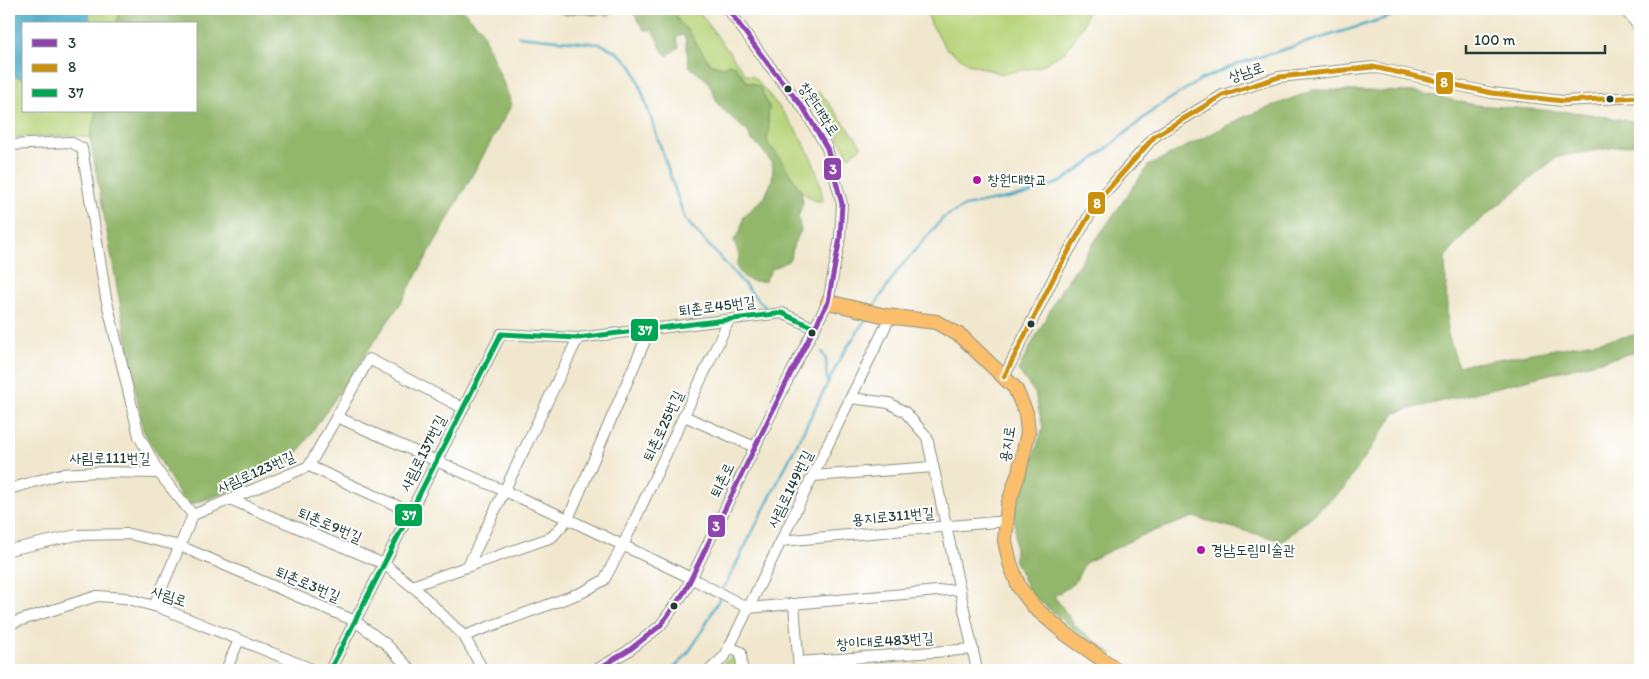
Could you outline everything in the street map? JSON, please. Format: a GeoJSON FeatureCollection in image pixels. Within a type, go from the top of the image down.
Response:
{"type":"FeatureCollection","features":[{"type":"Feature","properties":{"kind":"main road","name":"용지로"},"geometry":{"type":"LineString","coordinates":[[828,302],[888,317],[936,322],[961,336],[1015,388],[1026,413],[1028,433],[1019,472],[1008,505],[1005,540],[1010,563],[1019,587],[1036,608],[1068,635],[1117,670]]}},
{"type":"Feature","properties":{"kind":"street","name":"창원대학로"},"geometry":{"type":"LineString","coordinates":[[728,9],[804,109],[827,148],[842,204],[840,238],[828,302],[814,328]]}},
{"type":"Feature","properties":{"kind":"street"},"geometry":{"type":"LineString","coordinates":[[1624,9],[1640,28]]}},
{"type":"Feature","properties":{"kind":"street","name":"상남로"},"geometry":{"type":"LineString","coordinates":[[1004,377],[1056,273],[1097,202],[1155,136],[1223,95],[1279,77],[1373,67],[1492,93],[1563,101],[1640,97]]}},
{"type":"Feature","properties":{"kind":"street"},"geometry":{"type":"LineString","coordinates":[[9,145],[70,142],[82,148],[106,298],[139,436],[159,473]]}},
{"type":"Feature","properties":{"kind":"street","name":"퇴촌로45번길"},"geometry":{"type":"LineString","coordinates":[[500,334],[578,338],[782,313],[814,328]]}},
{"type":"Feature","properties":{"kind":"street","name":"사림로149번길"},"geometry":{"type":"LineString","coordinates":[[710,670],[725,656],[745,606],[781,541],[851,398],[888,317]]}},
{"type":"Feature","properties":{"kind":"street","name":"퇴촌로25번길"},"geometry":{"type":"LineString","coordinates":[[623,546],[729,320]]}},
{"type":"Feature","properties":{"kind":"street","name":"퇴촌로"},"geometry":{"type":"LineString","coordinates":[[596,670],[628,651],[660,626],[695,580],[755,447],[814,328]]}},
{"type":"Feature","properties":{"kind":"street"},"geometry":{"type":"LineString","coordinates":[[412,586],[552,537],[568,519],[650,329]]}},
{"type":"Feature","properties":{"kind":"street","name":"사림로137번길"},"geometry":{"type":"LineString","coordinates":[[330,670],[500,334]]}},
{"type":"Feature","properties":{"kind":"street"},"geometry":{"type":"LineString","coordinates":[[468,566],[578,338]]}},
{"type":"Feature","properties":{"kind":"street","name":"사림로137번길"},"geometry":{"type":"LineString","coordinates":[[370,359],[463,408]]}},
{"type":"Feature","properties":{"kind":"street","name":"사림로123번길"},"geometry":{"type":"LineString","coordinates":[[193,516],[309,466],[370,359]]}},
{"type":"Feature","properties":{"kind":"street"},"geometry":{"type":"LineString","coordinates":[[851,398],[889,403],[905,412],[927,437],[978,670]]}},
{"type":"Feature","properties":{"kind":"street"},"geometry":{"type":"LineString","coordinates":[[684,416],[755,447]]}},
{"type":"Feature","properties":{"kind":"street"},"geometry":{"type":"LineString","coordinates":[[336,417],[568,519],[745,606],[794,604],[960,589]]}},
{"type":"Feature","properties":{"kind":"street","name":"사림로137번길"},"geometry":{"type":"LineString","coordinates":[[309,466],[411,512]]}},
{"type":"Feature","properties":{"kind":"street"},"geometry":{"type":"LineString","coordinates":[[813,476],[933,467]]}},
{"type":"Feature","properties":{"kind":"street","name":"사림로111번길"},"geometry":{"type":"LineString","coordinates":[[9,489],[61,474],[98,472],[159,473],[193,516]]}},
{"type":"Feature","properties":{"kind":"street","name":"퇴촌로9번길"},"geometry":{"type":"LineString","coordinates":[[232,500],[384,564],[412,586],[464,636],[483,670]]}},
{"type":"Feature","properties":{"kind":"street"},"geometry":{"type":"LineString","coordinates":[[154,606],[193,516]]}},
{"type":"Feature","properties":{"kind":"street","name":"용지로311번길"},"geometry":{"type":"LineString","coordinates":[[781,541],[1007,521]]}},
{"type":"Feature","properties":{"kind":"street"},"geometry":{"type":"LineString","coordinates":[[9,550],[77,534],[129,534],[180,546]]}},
{"type":"Feature","properties":{"kind":"street","name":"퇴촌로3번길"},"geometry":{"type":"LineString","coordinates":[[180,546],[355,621],[386,644],[411,670]]}},
{"type":"Feature","properties":{"kind":"street"},"geometry":{"type":"LineString","coordinates":[[464,636],[583,592],[604,580],[623,546]]}},
{"type":"Feature","properties":{"kind":"street","name":"사림로"},"geometry":{"type":"LineString","coordinates":[[9,624],[97,596],[124,598],[154,606],[314,670]]}},
{"type":"Feature","properties":{"kind":"street"},"geometry":{"type":"LineString","coordinates":[[794,604],[799,666]]}},
{"type":"Feature","properties":{"kind":"street"},"geometry":{"type":"LineString","coordinates":[[226,670],[240,640]]}},
{"type":"Feature","properties":{"kind":"street"},"geometry":{"type":"LineString","coordinates":[[729,647],[740,652],[742,670]]}},
{"type":"Feature","properties":{"kind":"street","name":"창이대로483번길"},"geometry":{"type":"LineString","coordinates":[[799,666],[973,649]]}},
{"type":"Feature","properties":{"kind":"green space"},"geometry":{"type":"Polygon","coordinates":[[[9,9],[120,9],[117,22],[22,22],[22,112],[96,112],[90,138],[70,135],[9,136],[9,9]]]}},
{"type":"Feature","properties":{"kind":"green space"},"geometry":{"type":"Polygon","coordinates":[[[120,9],[462,9],[481,29],[512,104],[402,301],[292,461],[246,486],[186,506],[143,430],[90,138],[96,112],[198,112],[198,22],[117,22],[120,9]]]}},
{"type":"Feature","properties":{"kind":"green space"},"geometry":{"type":"Polygon","coordinates":[[[553,9],[615,9],[610,15],[606,16],[602,13],[593,15],[579,12],[566,15],[553,9]]]}},
{"type":"Feature","properties":{"kind":"green space"},"geometry":{"type":"Polygon","coordinates":[[[631,9],[673,9],[678,20],[687,29],[710,64],[724,67],[728,64],[734,65],[746,81],[760,87],[769,107],[768,144],[777,154],[801,191],[803,202],[798,217],[801,231],[794,243],[791,257],[788,261],[772,269],[765,281],[751,281],[741,274],[736,266],[739,256],[734,240],[740,232],[744,216],[765,197],[772,180],[772,163],[760,147],[750,139],[749,133],[719,106],[708,81],[689,66],[685,37],[681,35],[676,38],[679,47],[667,56],[652,30],[644,30],[631,9]]]}},
{"type":"Feature","properties":{"kind":"green space"},"geometry":{"type":"Polygon","coordinates":[[[673,9],[697,9],[746,75],[753,76],[777,104],[807,149],[820,183],[823,202],[813,200],[801,191],[777,154],[768,144],[769,107],[760,87],[746,81],[742,74],[728,64],[724,67],[710,64],[687,29],[678,20],[673,9]]]}},
{"type":"Feature","properties":{"kind":"green space"},"geometry":{"type":"Polygon","coordinates":[[[926,9],[1088,9],[1083,26],[1066,51],[1039,67],[1002,74],[969,64],[946,48],[931,24],[926,9]]]}},
{"type":"Feature","properties":{"kind":"green space"},"geometry":{"type":"Polygon","coordinates":[[[1314,90],[1416,92],[1475,105],[1582,113],[1637,122],[1640,127],[1640,143],[1557,157],[1468,230],[1445,257],[1448,335],[1458,366],[1640,334],[1640,351],[1395,413],[1344,488],[1283,541],[1193,517],[1138,537],[1085,563],[1074,584],[1054,596],[1077,628],[1113,654],[1100,652],[1030,593],[1015,561],[1015,511],[1043,428],[1035,393],[1018,370],[1062,288],[1148,166],[1244,117],[1314,90]]]}},
{"type":"Feature","properties":{"kind":"green space"},"geometry":{"type":"Polygon","coordinates":[[[819,91],[862,146],[849,157],[832,125],[813,97],[819,91]]]}},
{"type":"Feature","properties":{"kind":"green space"},"geometry":{"type":"Polygon","coordinates":[[[732,657],[737,657],[737,670],[716,670],[732,657]]]}},
{"type":"Feature","properties":{"kind":"water"},"geometry":{"type":"Polygon","coordinates":[[[9,9],[91,9],[89,18],[92,22],[22,22],[22,78],[9,75],[9,9]]]}},
{"type":"Feature","properties":{"kind":"waterway"},"geometry":{"type":"LineString","coordinates":[[873,308],[898,270],[943,218],[965,206],[1028,194],[1061,182],[1095,158],[1156,108],[1200,80],[1237,64],[1389,17],[1405,9]]}},
{"type":"Feature","properties":{"kind":"waterway"},"geometry":{"type":"LineString","coordinates":[[518,36],[600,44],[617,52],[626,59],[636,74],[685,219],[765,307]]}},
{"type":"Feature","properties":{"kind":"waterway"},"geometry":{"type":"LineString","coordinates":[[722,592],[841,357],[867,317]]}},
{"type":"Feature","properties":{"kind":"waterway"},"geometry":{"type":"LineString","coordinates":[[822,352],[826,360],[827,382]]}},
{"type":"Feature","properties":{"kind":"waterway"},"geometry":{"type":"LineString","coordinates":[[671,670],[692,647],[720,597]]}},
{"type":"Feature","properties":{"kind":"transit line","name":"3"},"geometry":{"type":"LineString","coordinates":[[596,670],[628,651],[660,626],[685,591],[791,373],[828,302],[840,238],[842,204],[827,148],[804,109],[728,9]]}},
{"type":"Feature","properties":{"kind":"transit line","name":"8"},"geometry":{"type":"LineString","coordinates":[[1004,377],[1056,273],[1097,202],[1155,136],[1223,95],[1279,77],[1373,67],[1492,93],[1563,101],[1640,97]]}},
{"type":"Feature","properties":{"kind":"transit line","name":"37"},"geometry":{"type":"LineString","coordinates":[[330,670],[501,334],[578,338],[782,313],[814,328]]}},
{"type":"Feature","properties":{"kind":"place","name":"창원대학교"},"geometry":{"type":"Point","coordinates":[977,180]}},
{"type":"Feature","properties":{"kind":"place","name":"경남도립미술관"},"geometry":{"type":"Point","coordinates":[1201,550]}}]}
